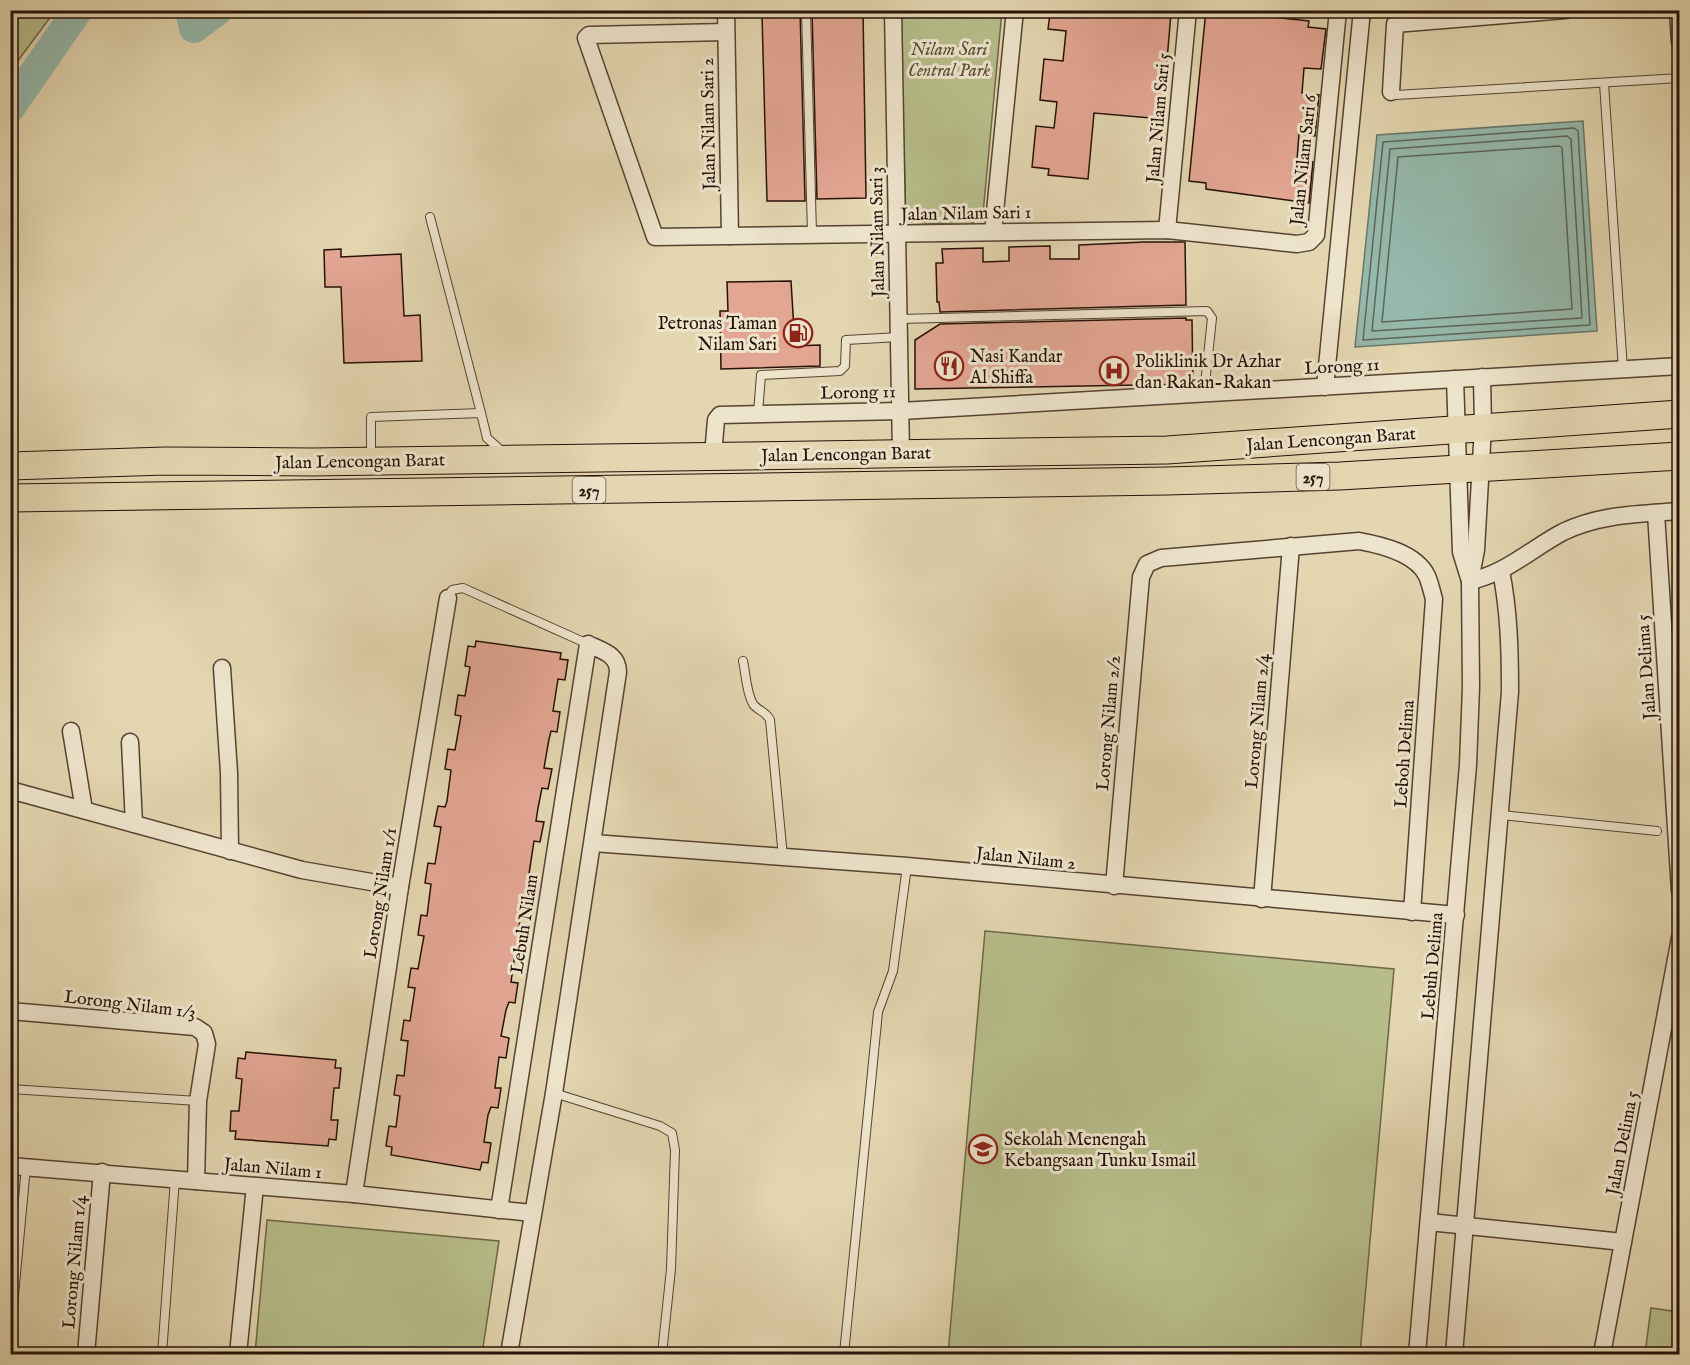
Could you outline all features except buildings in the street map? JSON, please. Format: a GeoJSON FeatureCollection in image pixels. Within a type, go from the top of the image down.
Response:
{"type":"FeatureCollection","features":[{"type":"Feature","properties":{"kind":"highway","name":"Jalan Lencongan Barat"},"geometry":{"type":"LineString","coordinates":[[10,466],[165,461],[371,461],[1167,450],[1680,414]]}},
{"type":"Feature","properties":{"kind":"highway","name":"Jalan Lencongan Barat"},"geometry":{"type":"LineString","coordinates":[[10,498],[979,486],[1340,476],[1680,456]]}},
{"type":"Feature","properties":{"kind":"street","name":"Jalan Nilam Sari 2"},"geometry":{"type":"LineString","coordinates":[[726,10],[730,236]]}},
{"type":"Feature","properties":{"kind":"street","name":"Jalan Nilam Sari 3"},"geometry":{"type":"LineString","coordinates":[[893,10],[901,453]]}},
{"type":"Feature","properties":{"kind":"street"},"geometry":{"type":"LineString","coordinates":[[993,232],[1015,10]]}},
{"type":"Feature","properties":{"kind":"street","name":"Jalan Nilam Sari 5"},"geometry":{"type":"LineString","coordinates":[[1167,230],[1188,10]]}},
{"type":"Feature","properties":{"kind":"street","name":"Jalan Nilam Sari 6"},"geometry":{"type":"LineString","coordinates":[[1167,230],[1297,244],[1309,242],[1316,235],[1338,10]]}},
{"type":"Feature","properties":{"kind":"street"},"geometry":{"type":"LineString","coordinates":[[1325,387],[1362,10]]}},
{"type":"Feature","properties":{"kind":"street"},"geometry":{"type":"LineString","coordinates":[[1391,92],[1395,24],[1565,10]]}},
{"type":"Feature","properties":{"kind":"street"},"geometry":{"type":"LineString","coordinates":[[1678,10],[1680,42]]}},
{"type":"Feature","properties":{"kind":"street","name":"Jalan Nilam Sari 1"},"geometry":{"type":"LineString","coordinates":[[726,32],[589,35],[586,40],[655,237],[1167,230]]}},
{"type":"Feature","properties":{"kind":"street","name":"Lorong 11"},"geometry":{"type":"LineString","coordinates":[[713,455],[716,420],[720,415],[901,411],[1680,366]]}},
{"type":"Feature","properties":{"kind":"street"},"geometry":{"type":"LineString","coordinates":[[1470,468],[1483,428],[1482,377]]}},
{"type":"Feature","properties":{"kind":"street"},"geometry":{"type":"LineString","coordinates":[[1455,379],[1457,429],[1470,468]]}},
{"type":"Feature","properties":{"kind":"street","name":"Lebuh Delima"},"geometry":{"type":"LineString","coordinates":[[1417,1354],[1469,742],[1470,581],[1476,550],[1470,468]]}},
{"type":"Feature","properties":{"kind":"street","name":"Lebuh Delima"},"geometry":{"type":"LineString","coordinates":[[1470,468],[1461,552],[1470,581]]}},
{"type":"Feature","properties":{"kind":"street"},"geometry":{"type":"LineString","coordinates":[[1470,581],[1501,571],[1565,531],[1614,515],[1680,511]]}},
{"type":"Feature","properties":{"kind":"street","name":"Jalan Delima 5"},"geometry":{"type":"LineString","coordinates":[[1656,513],[1680,891]]}},
{"type":"Feature","properties":{"kind":"street","name":"Leboh Delima"},"geometry":{"type":"LineString","coordinates":[[1291,546],[1359,542],[1383,546],[1407,558],[1426,573],[1434,599],[1412,912]]}},
{"type":"Feature","properties":{"kind":"street","name":"Lorong Nilam 2/2"},"geometry":{"type":"LineString","coordinates":[[1114,886],[1141,577],[1147,564],[1161,558],[1291,546]]}},
{"type":"Feature","properties":{"kind":"street","name":"Lorong Nilam 2/4"},"geometry":{"type":"LineString","coordinates":[[1262,899],[1291,546]]}},
{"type":"Feature","properties":{"kind":"street"},"geometry":{"type":"LineString","coordinates":[[1454,1354],[1510,692],[1510,647],[1501,571]]}},
{"type":"Feature","properties":{"kind":"street","name":"Lorong Nilam 1/1"},"geometry":{"type":"LineString","coordinates":[[354,1194],[400,886],[448,598]]}},
{"type":"Feature","properties":{"kind":"street"},"geometry":{"type":"LineString","coordinates":[[509,1354],[554,1093],[618,672],[618,663],[613,656],[588,644]]}},
{"type":"Feature","properties":{"kind":"street","name":"Lebuh Nilam"},"geometry":{"type":"LineString","coordinates":[[499,1210],[588,644]]}},
{"type":"Feature","properties":{"kind":"street"},"geometry":{"type":"LineString","coordinates":[[222,668],[229,773],[230,851]]}},
{"type":"Feature","properties":{"kind":"street"},"geometry":{"type":"LineString","coordinates":[[71,731],[84,810]]}},
{"type":"Feature","properties":{"kind":"street"},"geometry":{"type":"LineString","coordinates":[[130,742],[134,824]]}},
{"type":"Feature","properties":{"kind":"street"},"geometry":{"type":"LineString","coordinates":[[10,790],[302,870],[400,886]]}},
{"type":"Feature","properties":{"kind":"street","name":"Jalan Nilam 2"},"geometry":{"type":"LineString","coordinates":[[592,843],[907,866],[1456,915]]}},
{"type":"Feature","properties":{"kind":"street","name":"Jalan Delima 5"},"geometry":{"type":"LineString","coordinates":[[1602,1354],[1680,938]]}},
{"type":"Feature","properties":{"kind":"street","name":"Lorong Nilam 1/3"},"geometry":{"type":"LineString","coordinates":[[10,1011],[195,1027],[204,1033],[207,1044],[198,1101],[196,1181]]}},
{"type":"Feature","properties":{"kind":"street","name":"Jalan Nilam 1"},"geometry":{"type":"LineString","coordinates":[[18,1167],[354,1194],[532,1213]]}},
{"type":"Feature","properties":{"kind":"street","name":"Lorong Nilam 1/4"},"geometry":{"type":"LineString","coordinates":[[86,1354],[102,1172]]}},
{"type":"Feature","properties":{"kind":"street"},"geometry":{"type":"LineString","coordinates":[[238,1354],[255,1186]]}},
{"type":"Feature","properties":{"kind":"street"},"geometry":{"type":"LineString","coordinates":[[1429,1222],[1623,1242]]}},
{"type":"Feature","properties":{"kind":"lane"},"geometry":{"type":"LineString","coordinates":[[806,10],[812,234]]}},
{"type":"Feature","properties":{"kind":"lane"},"geometry":{"type":"LineString","coordinates":[[1391,92],[1396,95],[1680,78]]}},
{"type":"Feature","properties":{"kind":"lane"},"geometry":{"type":"LineString","coordinates":[[1605,83],[1623,371]]}},
{"type":"Feature","properties":{"kind":"lane"},"geometry":{"type":"LineString","coordinates":[[430,217],[487,438],[511,459]]}},
{"type":"Feature","properties":{"kind":"lane"},"geometry":{"type":"LineString","coordinates":[[899,319],[1207,311],[1212,318],[1204,394]]}},
{"type":"Feature","properties":{"kind":"lane"},"geometry":{"type":"LineString","coordinates":[[758,413],[761,375],[840,371],[845,366],[846,340],[899,337]]}},
{"type":"Feature","properties":{"kind":"lane"},"geometry":{"type":"LineString","coordinates":[[371,461],[371,417],[481,413]]}},
{"type":"Feature","properties":{"kind":"lane"},"geometry":{"type":"LineString","coordinates":[[448,598],[452,590],[463,588],[588,644]]}},
{"type":"Feature","properties":{"kind":"lane"},"geometry":{"type":"LineString","coordinates":[[743,661],[749,694],[754,705],[769,715],[771,720],[783,857]]}},
{"type":"Feature","properties":{"kind":"lane"},"geometry":{"type":"LineString","coordinates":[[1501,815],[1657,831]]}},
{"type":"Feature","properties":{"kind":"lane"},"geometry":{"type":"LineString","coordinates":[[844,1354],[878,1012],[893,971],[907,866]]}},
{"type":"Feature","properties":{"kind":"lane"},"geometry":{"type":"LineString","coordinates":[[10,1089],[198,1101]]}},
{"type":"Feature","properties":{"kind":"lane"},"geometry":{"type":"LineString","coordinates":[[554,1093],[660,1126],[672,1133],[675,1150],[671,1269],[663,1354]]}},
{"type":"Feature","properties":{"kind":"lane"},"geometry":{"type":"LineString","coordinates":[[10,1338],[18,1167]]}},
{"type":"Feature","properties":{"kind":"lane"},"geometry":{"type":"LineString","coordinates":[[162,1354],[175,1179]]}},
{"type":"Feature","properties":{"kind":"green space"},"geometry":{"type":"Polygon","coordinates":[[[10,11],[55,11],[11,70],[10,11]]]}},
{"type":"Feature","properties":{"kind":"green space","name":"Nilam Sari Central Park"},"geometry":{"type":"Polygon","coordinates":[[[900,11],[1002,11],[983,214],[970,225],[906,222],[900,11]]]}},
{"type":"Feature","properties":{"kind":"green space"},"geometry":{"type":"Polygon","coordinates":[[[985,931],[1394,969],[1360,1354],[948,1354],[985,931]]]}},
{"type":"Feature","properties":{"kind":"green space"},"geometry":{"type":"Polygon","coordinates":[[[267,1220],[499,1241],[482,1354],[255,1354],[267,1220]]]}},
{"type":"Feature","properties":{"kind":"green space"},"geometry":{"type":"Polygon","coordinates":[[[1651,1308],[1679,1312],[1679,1354],[1645,1354],[1651,1308]]]}},
{"type":"Feature","properties":{"kind":"water"},"geometry":{"type":"Polygon","coordinates":[[[1583,121],[1597,331],[1355,347],[1377,135],[1583,121]]]}},
{"type":"Feature","properties":{"kind":"waterway"},"geometry":{"type":"LineString","coordinates":[[10,108],[78,10]]}},
{"type":"Feature","properties":{"kind":"waterway"},"geometry":{"type":"LineString","coordinates":[[190,10],[194,28],[218,10]]}},
{"type":"Feature","properties":{"kind":"place","name":"Petronas Taman Nilam Sari"},"geometry":{"type":"Point","coordinates":[798,333]}},
{"type":"Feature","properties":{"kind":"place","name":"Nasi Kandar Al Shiffa"},"geometry":{"type":"Point","coordinates":[949,366]}},
{"type":"Feature","properties":{"kind":"place","name":"Poliklinik Dr Azhar dan Rakan-Rakan"},"geometry":{"type":"Point","coordinates":[1114,371]}},
{"type":"Feature","properties":{"kind":"place","name":"Sekolah Menengah Kebangsaan Tunku Ismail"},"geometry":{"type":"Point","coordinates":[983,1149]}}]}
